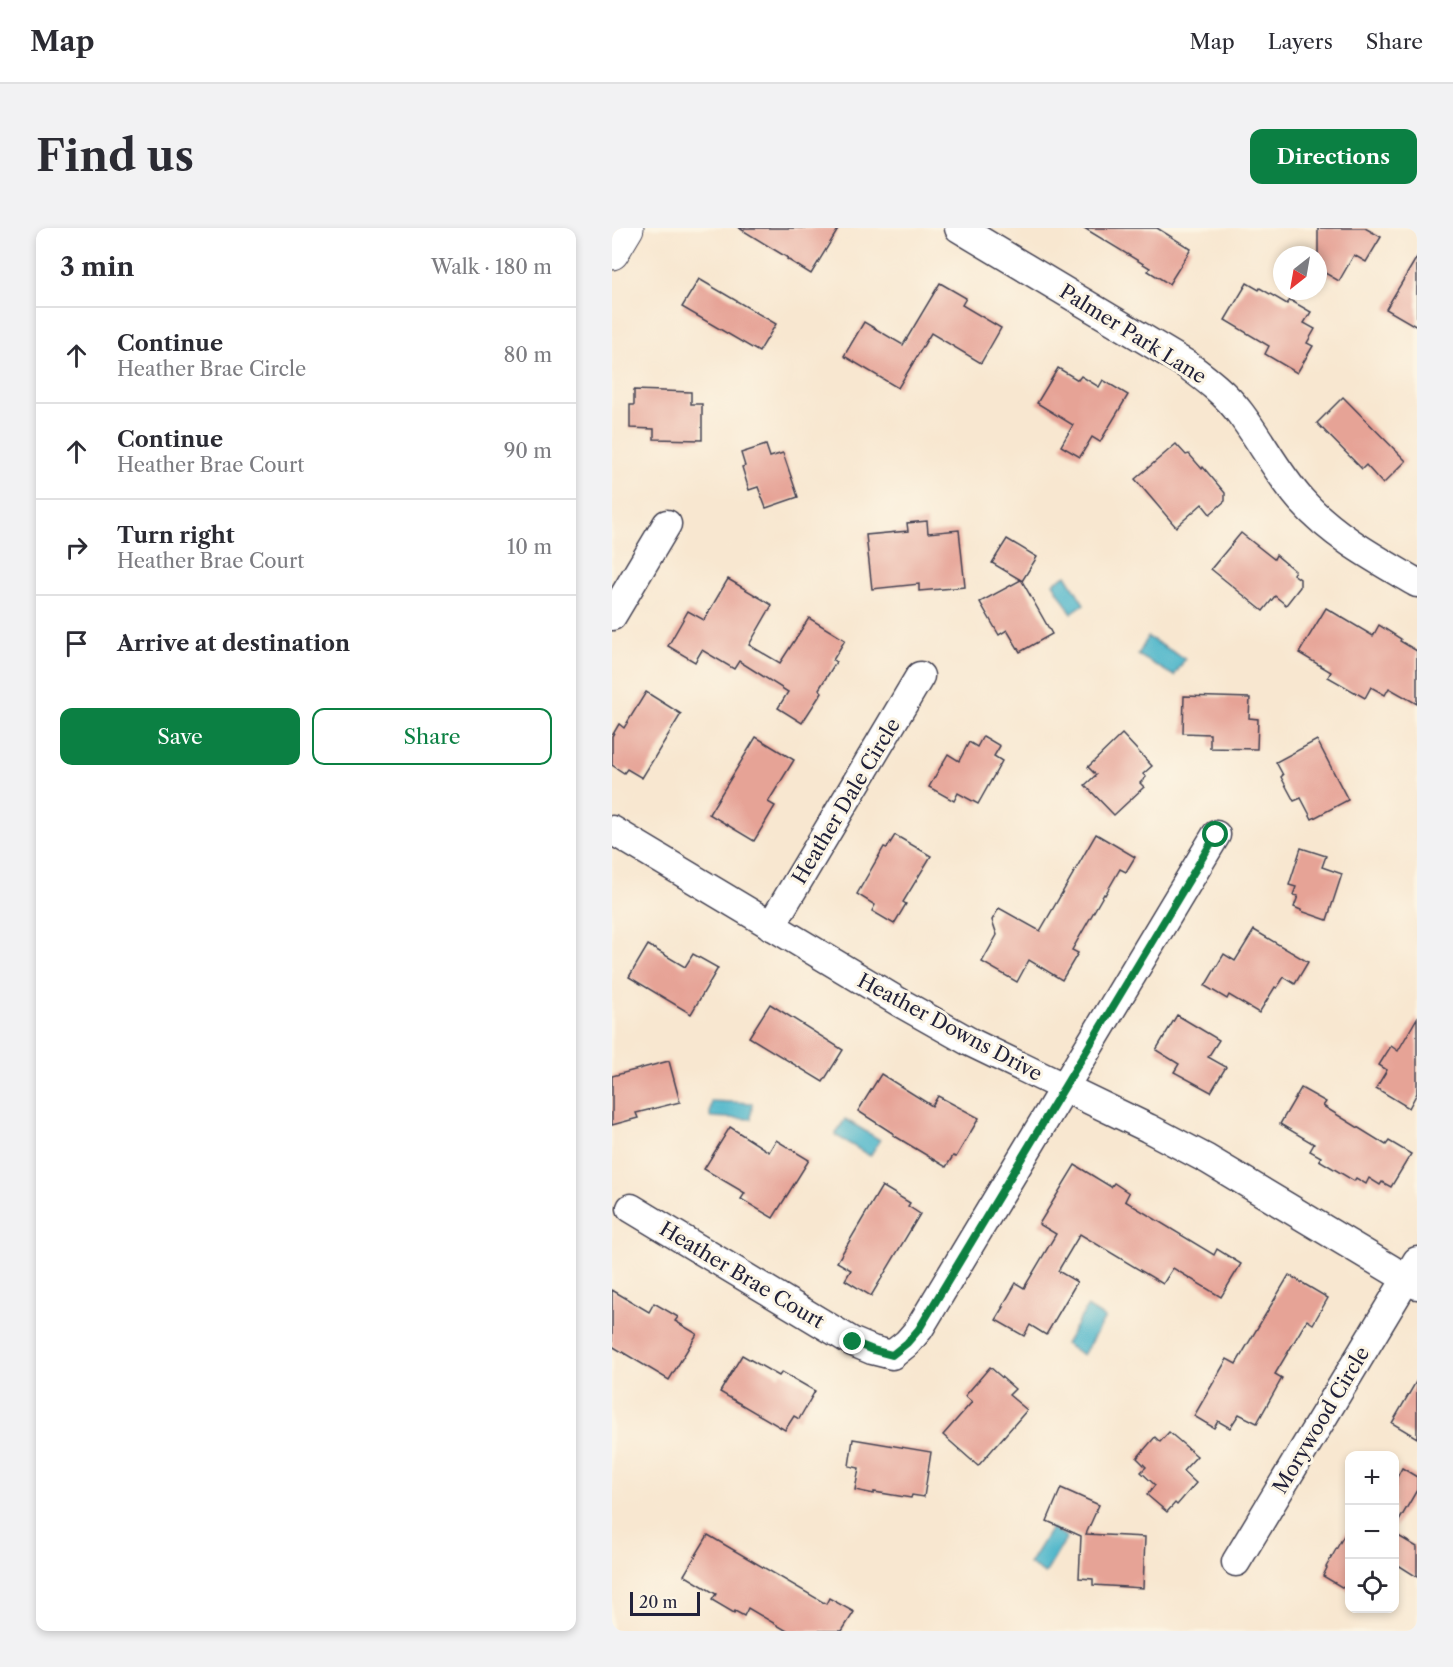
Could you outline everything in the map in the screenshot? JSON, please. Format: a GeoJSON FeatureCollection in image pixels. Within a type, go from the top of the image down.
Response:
{"type":"FeatureCollection","features":[{"type":"Feature","properties":{"kind":"street"},"geometry":{"type":"LineString","coordinates":[[612,253],[627,228]]}},
{"type":"Feature","properties":{"kind":"street","name":"Palmer Park Lane"},"geometry":{"type":"LineString","coordinates":[[959,228],[1186,364],[1215,386],[1240,412],[1279,474],[1302,502],[1361,550],[1417,583]]}},
{"type":"Feature","properties":{"kind":"street"},"geometry":{"type":"LineString","coordinates":[[612,616],[667,524]]}},
{"type":"Feature","properties":{"kind":"street","name":"Heather Dale Circle"},"geometry":{"type":"LineString","coordinates":[[771,926],[920,676]]}},
{"type":"Feature","properties":{"kind":"street","name":"Heather Downs Drive"},"geometry":{"type":"LineString","coordinates":[[612,830],[899,1002],[960,1036],[1207,1159],[1413,1275]]}},
{"type":"Feature","properties":{"kind":"street"},"geometry":{"type":"LineString","coordinates":[[1064,1088],[1216,835]]}},
{"type":"Feature","properties":{"kind":"street","name":"Heather Brae Court"},"geometry":{"type":"LineString","coordinates":[[631,1208],[853,1342],[892,1355],[919,1329],[1064,1088]]}},
{"type":"Feature","properties":{"kind":"street","name":"Morywood Circle"},"geometry":{"type":"LineString","coordinates":[[1236,1562],[1413,1275]]}},
{"type":"Feature","properties":{"kind":"water"},"geometry":{"type":"Polygon","coordinates":[[[1066,575],[1084,604],[1071,613],[1053,583],[1066,575]]]}},
{"type":"Feature","properties":{"kind":"water"},"geometry":{"type":"Polygon","coordinates":[[[1148,637],[1185,659],[1174,676],[1138,655],[1148,637]]]}},
{"type":"Feature","properties":{"kind":"water"},"geometry":{"type":"Polygon","coordinates":[[[711,1101],[752,1103],[751,1119],[710,1117],[711,1101]]]}},
{"type":"Feature","properties":{"kind":"water"},"geometry":{"type":"Polygon","coordinates":[[[845,1119],[880,1140],[870,1156],[835,1135],[845,1119]]]}},
{"type":"Feature","properties":{"kind":"water"},"geometry":{"type":"Polygon","coordinates":[[[1087,1307],[1105,1318],[1083,1355],[1065,1344],[1087,1307]]]}},
{"type":"Feature","properties":{"kind":"water"},"geometry":{"type":"Polygon","coordinates":[[[1051,1528],[1067,1537],[1045,1574],[1029,1564],[1051,1528]]]}},
{"type":"Feature","properties":{"kind":"building"},"geometry":{"type":"Polygon","coordinates":[[[739,228],[839,228],[811,274],[739,228]]]}},
{"type":"Feature","properties":{"kind":"building"},"geometry":{"type":"Polygon","coordinates":[[[1084,228],[1157,228],[1191,249],[1169,284],[1148,271],[1150,268],[1084,228]]]}},
{"type":"Feature","properties":{"kind":"building"},"geometry":{"type":"Polygon","coordinates":[[[1318,228],[1365,228],[1381,237],[1366,262],[1354,255],[1339,281],[1327,274],[1327,246],[1318,246],[1318,228]]]}},
{"type":"Feature","properties":{"kind":"building"},"geometry":{"type":"Polygon","coordinates":[[[1417,257],[1417,327],[1386,309],[1417,257]]]}},
{"type":"Feature","properties":{"kind":"building"},"geometry":{"type":"Polygon","coordinates":[[[699,279],[776,324],[759,352],[682,307],[699,279]]]}},
{"type":"Feature","properties":{"kind":"building"},"geometry":{"type":"Polygon","coordinates":[[[940,283],[966,298],[962,305],[1001,328],[981,363],[931,333],[898,388],[844,356],[864,322],[903,345],[940,283]]]}},
{"type":"Feature","properties":{"kind":"building"},"geometry":{"type":"Polygon","coordinates":[[[1247,283],[1273,296],[1273,300],[1280,300],[1287,304],[1290,300],[1311,312],[1304,323],[1315,329],[1307,343],[1313,346],[1297,373],[1265,354],[1269,346],[1225,320],[1247,283]]]}},
{"type":"Feature","properties":{"kind":"building"},"geometry":{"type":"Polygon","coordinates":[[[1058,368],[1078,380],[1081,376],[1099,387],[1103,380],[1128,395],[1100,442],[1092,437],[1080,457],[1061,446],[1073,425],[1037,403],[1058,368]]]}},
{"type":"Feature","properties":{"kind":"building"},"geometry":{"type":"Polygon","coordinates":[[[634,390],[691,392],[691,404],[702,404],[702,440],[654,439],[654,429],[630,428],[630,405],[634,405],[634,390]]]}},
{"type":"Feature","properties":{"kind":"building"},"geometry":{"type":"Polygon","coordinates":[[[1343,397],[1406,461],[1383,484],[1366,465],[1362,469],[1317,423],[1343,397]]]}},
{"type":"Feature","properties":{"kind":"building"},"geometry":{"type":"Polygon","coordinates":[[[1176,444],[1186,455],[1189,454],[1202,469],[1203,467],[1225,493],[1225,501],[1210,514],[1202,504],[1176,527],[1135,479],[1176,444]]]}},
{"type":"Feature","properties":{"kind":"building"},"geometry":{"type":"Polygon","coordinates":[[[766,445],[770,457],[783,453],[798,497],[766,508],[758,487],[749,490],[742,467],[745,466],[741,453],[766,445]]]}},
{"type":"Feature","properties":{"kind":"building"},"geometry":{"type":"Polygon","coordinates":[[[927,521],[928,533],[959,530],[965,587],[919,591],[919,584],[872,589],[866,535],[908,531],[907,523],[927,521]]]}},
{"type":"Feature","properties":{"kind":"building"},"geometry":{"type":"Polygon","coordinates":[[[1241,533],[1274,559],[1276,555],[1295,571],[1293,574],[1300,579],[1300,587],[1286,605],[1275,596],[1263,611],[1211,569],[1241,533]]]}},
{"type":"Feature","properties":{"kind":"building"},"geometry":{"type":"Polygon","coordinates":[[[1007,539],[1037,557],[1022,581],[1052,634],[1020,652],[1007,630],[999,635],[980,602],[1021,580],[992,563],[1007,539]]]}},
{"type":"Feature","properties":{"kind":"building"},"geometry":{"type":"Polygon","coordinates":[[[728,579],[772,605],[749,645],[780,663],[809,618],[845,640],[833,660],[836,662],[819,689],[822,692],[802,723],[778,708],[788,692],[739,661],[734,669],[702,650],[695,662],[668,646],[688,611],[704,620],[728,579]]]}},
{"type":"Feature","properties":{"kind":"building"},"geometry":{"type":"Polygon","coordinates":[[[1326,608],[1373,636],[1379,625],[1417,651],[1417,704],[1389,688],[1385,695],[1371,687],[1365,698],[1328,677],[1331,672],[1299,653],[1326,608]]]}},
{"type":"Feature","properties":{"kind":"building"},"geometry":{"type":"Polygon","coordinates":[[[646,692],[681,714],[642,778],[627,769],[624,773],[612,765],[612,736],[619,724],[624,728],[646,692]]]}},
{"type":"Feature","properties":{"kind":"building"},"geometry":{"type":"Polygon","coordinates":[[[1184,696],[1250,698],[1249,718],[1258,719],[1257,749],[1210,748],[1210,734],[1183,733],[1184,696]]]}},
{"type":"Feature","properties":{"kind":"building"},"geometry":{"type":"Polygon","coordinates":[[[1122,734],[1152,766],[1143,774],[1146,777],[1140,783],[1144,787],[1114,815],[1085,785],[1096,775],[1088,767],[1122,734]]]}},
{"type":"Feature","properties":{"kind":"building"},"geometry":{"type":"Polygon","coordinates":[[[983,736],[1000,746],[994,756],[1002,761],[978,804],[958,793],[954,801],[929,787],[948,754],[959,761],[969,742],[977,747],[983,736]]]}},
{"type":"Feature","properties":{"kind":"building"},"geometry":{"type":"Polygon","coordinates":[[[756,737],[794,760],[768,802],[775,806],[754,841],[709,814],[756,737]]]}},
{"type":"Feature","properties":{"kind":"building"},"geometry":{"type":"Polygon","coordinates":[[[1317,740],[1348,800],[1312,819],[1301,798],[1294,801],[1276,762],[1317,740]]]}},
{"type":"Feature","properties":{"kind":"building"},"geometry":{"type":"Polygon","coordinates":[[[1096,834],[1135,857],[1126,872],[1120,869],[1104,894],[1072,950],[1078,953],[1062,980],[1029,960],[1017,982],[982,962],[997,935],[992,920],[999,908],[1040,931],[1096,834]]]}},
{"type":"Feature","properties":{"kind":"building"},"geometry":{"type":"Polygon","coordinates":[[[895,835],[931,856],[903,902],[906,904],[894,924],[872,911],[875,905],[857,894],[884,847],[887,848],[895,835]]]}},
{"type":"Feature","properties":{"kind":"building"},"geometry":{"type":"Polygon","coordinates":[[[1301,848],[1326,856],[1322,867],[1342,874],[1327,920],[1294,907],[1298,896],[1293,895],[1296,887],[1289,885],[1301,848]]]}},
{"type":"Feature","properties":{"kind":"building"},"geometry":{"type":"Polygon","coordinates":[[[1254,930],[1308,962],[1295,984],[1284,977],[1259,1013],[1229,995],[1227,999],[1205,986],[1224,954],[1235,961],[1254,930]]]}},
{"type":"Feature","properties":{"kind":"building"},"geometry":{"type":"Polygon","coordinates":[[[648,945],[685,967],[693,954],[718,968],[691,1014],[629,977],[648,945]]]}},
{"type":"Feature","properties":{"kind":"building"},"geometry":{"type":"Polygon","coordinates":[[[770,1004],[843,1050],[823,1082],[749,1037],[770,1004]]]}},
{"type":"Feature","properties":{"kind":"building"},"geometry":{"type":"Polygon","coordinates":[[[1177,1015],[1219,1040],[1208,1057],[1226,1067],[1211,1092],[1174,1072],[1179,1064],[1156,1050],[1177,1015]]]}},
{"type":"Feature","properties":{"kind":"building"},"geometry":{"type":"Polygon","coordinates":[[[1417,1018],[1417,1093],[1409,1108],[1376,1088],[1387,1070],[1379,1065],[1391,1046],[1398,1051],[1417,1018]]]}},
{"type":"Feature","properties":{"kind":"building"},"geometry":{"type":"Polygon","coordinates":[[[669,1061],[680,1102],[636,1113],[638,1118],[612,1125],[612,1076],[669,1061]]]}},
{"type":"Feature","properties":{"kind":"building"},"geometry":{"type":"Polygon","coordinates":[[[881,1074],[932,1106],[938,1096],[979,1118],[956,1157],[953,1156],[946,1167],[858,1111],[881,1074]]]}},
{"type":"Feature","properties":{"kind":"building"},"geometry":{"type":"Polygon","coordinates":[[[1301,1088],[1326,1102],[1323,1106],[1386,1145],[1389,1141],[1411,1154],[1391,1187],[1382,1182],[1380,1185],[1369,1178],[1366,1184],[1356,1178],[1354,1181],[1319,1160],[1321,1157],[1310,1151],[1314,1144],[1280,1124],[1301,1088]]]}},
{"type":"Feature","properties":{"kind":"building"},"geometry":{"type":"Polygon","coordinates":[[[730,1127],[769,1152],[776,1140],[809,1160],[773,1218],[741,1199],[745,1193],[704,1169],[730,1127]]]}},
{"type":"Feature","properties":{"kind":"building"},"geometry":{"type":"Polygon","coordinates":[[[1075,1165],[1111,1187],[1114,1183],[1129,1193],[1125,1201],[1214,1255],[1217,1249],[1241,1264],[1221,1297],[1173,1268],[1163,1284],[1080,1234],[1058,1271],[1077,1282],[1046,1335],[1030,1325],[1024,1336],[996,1320],[1016,1283],[1024,1288],[1056,1234],[1039,1224],[1075,1165]]]}},
{"type":"Feature","properties":{"kind":"building"},"geometry":{"type":"Polygon","coordinates":[[[882,1186],[910,1203],[908,1206],[920,1214],[871,1296],[845,1280],[851,1270],[837,1262],[882,1186]]]}},
{"type":"Feature","properties":{"kind":"building"},"geometry":{"type":"Polygon","coordinates":[[[1289,1275],[1328,1298],[1313,1324],[1307,1320],[1275,1374],[1282,1378],[1257,1423],[1239,1414],[1230,1428],[1218,1421],[1214,1428],[1194,1416],[1227,1359],[1236,1364],[1289,1275]]]}},
{"type":"Feature","properties":{"kind":"building"},"geometry":{"type":"Polygon","coordinates":[[[612,1290],[649,1312],[654,1303],[678,1317],[675,1321],[697,1334],[669,1380],[612,1346],[612,1290]]]}},
{"type":"Feature","properties":{"kind":"building"},"geometry":{"type":"Polygon","coordinates":[[[742,1355],[779,1376],[782,1372],[815,1391],[799,1419],[794,1416],[785,1430],[720,1392],[742,1355]]]}},
{"type":"Feature","properties":{"kind":"building"},"geometry":{"type":"Polygon","coordinates":[[[990,1367],[1015,1389],[1009,1395],[1027,1410],[978,1466],[943,1435],[972,1402],[965,1396],[990,1367]]]}},
{"type":"Feature","properties":{"kind":"building"},"geometry":{"type":"Polygon","coordinates":[[[1417,1380],[1417,1438],[1392,1423],[1417,1380]]]}},
{"type":"Feature","properties":{"kind":"building"},"geometry":{"type":"Polygon","coordinates":[[[1169,1432],[1197,1456],[1183,1471],[1196,1483],[1177,1505],[1175,1503],[1167,1512],[1147,1495],[1155,1485],[1141,1472],[1146,1467],[1137,1458],[1155,1437],[1160,1442],[1169,1432]]]}},
{"type":"Feature","properties":{"kind":"building"},"geometry":{"type":"Polygon","coordinates":[[[853,1439],[931,1452],[924,1497],[912,1495],[911,1498],[855,1490],[859,1468],[849,1466],[853,1439]]]}},
{"type":"Feature","properties":{"kind":"building"},"geometry":{"type":"Polygon","coordinates":[[[1402,1468],[1417,1477],[1417,1490],[1399,1521],[1399,1505],[1399,1474],[1402,1468]]]}},
{"type":"Feature","properties":{"kind":"building"},"geometry":{"type":"Polygon","coordinates":[[[1061,1488],[1099,1505],[1086,1534],[1145,1537],[1143,1588],[1093,1585],[1093,1579],[1079,1578],[1081,1536],[1047,1521],[1061,1488]]]}},
{"type":"Feature","properties":{"kind":"building"},"geometry":{"type":"Polygon","coordinates":[[[1345,1534],[1345,1589],[1323,1576],[1345,1534]]]}},
{"type":"Feature","properties":{"kind":"building"},"geometry":{"type":"Polygon","coordinates":[[[708,1535],[826,1604],[829,1598],[854,1612],[842,1631],[787,1631],[748,1608],[744,1616],[735,1611],[734,1613],[712,1600],[716,1594],[684,1575],[708,1535]]]}},
{"type":"Feature","properties":{"kind":"building"},"geometry":{"type":"Polygon","coordinates":[[[1399,1536],[1417,1547],[1417,1577],[1399,1566],[1399,1536]]]}},
{"type":"Feature","properties":{"kind":"route"},"geometry":{"type":"LineString","coordinates":[[853,1342],[892,1355],[919,1329],[1216,835]]}}]}
